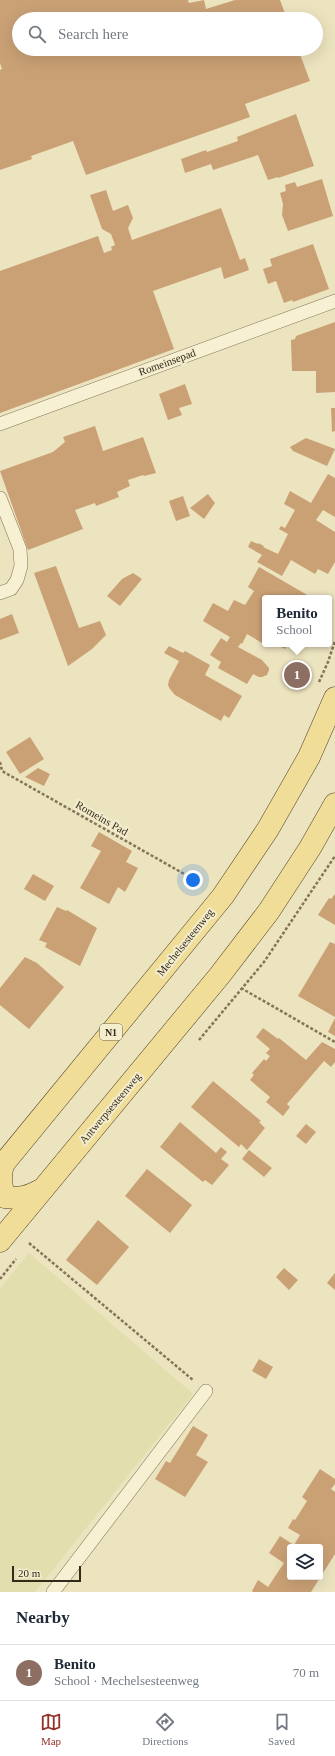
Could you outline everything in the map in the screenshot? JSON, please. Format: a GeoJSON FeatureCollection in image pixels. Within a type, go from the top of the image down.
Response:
{"type":"FeatureCollection","features":[{"type":"Feature","properties":{"kind":"main road","name":"Mechelsesteenweg"},"geometry":{"type":"LineString","coordinates":[[6,1234],[11,1213],[2,1196],[0,1185],[1,1166],[223,896],[272,822],[309,757],[335,698]]}},
{"type":"Feature","properties":{"kind":"main road","name":"Antwerpsesteenweg"},"geometry":{"type":"LineString","coordinates":[[6,1234],[220,975],[273,905],[310,848],[335,804]]}},
{"type":"Feature","properties":{"kind":"main road"},"geometry":{"type":"LineString","coordinates":[[2,1196],[20,1198],[30,1196],[43,1189]]}},
{"type":"Feature","properties":{"kind":"lane","name":"Romeinsepad"},"geometry":{"type":"LineString","coordinates":[[0,424],[335,301]]}},
{"type":"Feature","properties":{"kind":"lane"},"geometry":{"type":"LineString","coordinates":[[0,498],[20,549],[21,566],[17,580],[11,589],[0,593]]}},
{"type":"Feature","properties":{"kind":"lane"},"geometry":{"type":"LineString","coordinates":[[53,1592],[206,1391]]}},
{"type":"Feature","properties":{"kind":"path"},"geometry":{"type":"LineString","coordinates":[[316,689],[328,662],[335,641]]}},
{"type":"Feature","properties":{"kind":"path","name":"Romeins Pad"},"geometry":{"type":"LineString","coordinates":[[0,762],[2,771],[202,884]]}},
{"type":"Feature","properties":{"kind":"path"},"geometry":{"type":"LineString","coordinates":[[199,889],[206,878]]}},
{"type":"Feature","properties":{"kind":"path"},"geometry":{"type":"LineString","coordinates":[[242,988],[335,1042]]}},
{"type":"Feature","properties":{"kind":"path"},"geometry":{"type":"LineString","coordinates":[[29,1243],[206,1391]]}},
{"type":"Feature","properties":{"kind":"shaded area"},"geometry":{"type":"Polygon","coordinates":[[[29,1253],[193,1394],[35,1592],[0,1592],[0,1289],[29,1253]]]}},
{"type":"Feature","properties":{"kind":"building"},"geometry":{"type":"Polygon","coordinates":[[[0,0],[188,0],[189,3],[204,0],[206,9],[235,0],[280,0],[284,12],[12,12],[12,56],[301,56],[310,81],[245,104],[250,117],[86,175],[73,141],[31,156],[32,159],[0,170],[0,70],[2,69],[0,63],[0,0]]]}},
{"type":"Feature","properties":{"kind":"building"},"geometry":{"type":"Polygon","coordinates":[[[296,114],[314,166],[268,180],[258,155],[213,170],[211,164],[185,173],[181,159],[238,141],[237,137],[296,114]]]}},
{"type":"Feature","properties":{"kind":"building"},"geometry":{"type":"Polygon","coordinates":[[[322,179],[333,216],[288,231],[282,215],[283,204],[280,193],[286,191],[285,185],[295,182],[297,187],[322,179]]]}},
{"type":"Feature","properties":{"kind":"building"},"geometry":{"type":"Polygon","coordinates":[[[106,190],[113,211],[128,205],[133,218],[128,228],[132,240],[221,208],[240,260],[245,258],[249,270],[224,279],[221,267],[153,291],[174,349],[0,413],[0,271],[98,236],[104,253],[112,250],[111,247],[115,245],[111,234],[102,229],[90,195],[106,190]]]}},
{"type":"Feature","properties":{"kind":"building"},"geometry":{"type":"Polygon","coordinates":[[[313,244],[329,289],[293,302],[292,300],[284,303],[276,281],[268,284],[263,269],[272,266],[270,259],[313,244]]]}},
{"type":"Feature","properties":{"kind":"building"},"geometry":{"type":"Polygon","coordinates":[[[335,322],[335,392],[316,393],[316,371],[292,371],[291,340],[295,339],[296,336],[335,322]]]}},
{"type":"Feature","properties":{"kind":"building"},"geometry":{"type":"Polygon","coordinates":[[[185,384],[192,404],[179,408],[182,415],[168,420],[159,394],[185,384]]]}},
{"type":"Feature","properties":{"kind":"building"},"geometry":{"type":"Polygon","coordinates":[[[331,408],[335,408],[335,431],[332,432],[331,408]]]}},
{"type":"Feature","properties":{"kind":"building"},"geometry":{"type":"Polygon","coordinates":[[[95,426],[103,451],[143,437],[156,473],[143,475],[128,480],[130,486],[117,492],[119,497],[96,506],[95,503],[75,510],[83,529],[28,550],[0,471],[53,452],[65,442],[63,437],[95,426]]]}},
{"type":"Feature","properties":{"kind":"building"},"geometry":{"type":"Polygon","coordinates":[[[306,438],[335,449],[327,466],[293,451],[290,447],[306,438]]]}},
{"type":"Feature","properties":{"kind":"building"},"geometry":{"type":"Polygon","coordinates":[[[328,474],[335,478],[335,517],[323,510],[316,520],[335,532],[335,562],[328,574],[318,569],[315,574],[291,560],[282,576],[257,562],[262,555],[248,547],[251,541],[258,543],[278,554],[288,534],[279,529],[281,526],[285,528],[295,510],[284,504],[290,491],[311,503],[328,474]]]}},
{"type":"Feature","properties":{"kind":"building"},"geometry":{"type":"Polygon","coordinates":[[[208,494],[215,503],[204,519],[190,508],[208,494]]]}},
{"type":"Feature","properties":{"kind":"building"},"geometry":{"type":"Polygon","coordinates":[[[183,496],[190,516],[176,521],[169,501],[183,496]]]}},
{"type":"Feature","properties":{"kind":"building"},"geometry":{"type":"Polygon","coordinates":[[[56,566],[79,628],[100,621],[106,635],[92,649],[68,666],[34,573],[56,566]]]}},
{"type":"Feature","properties":{"kind":"building"},"geometry":{"type":"Polygon","coordinates":[[[259,567],[307,595],[262,595],[262,643],[247,634],[242,644],[241,643],[238,647],[262,660],[269,670],[267,675],[262,677],[253,674],[247,684],[218,668],[221,662],[210,655],[221,638],[227,642],[230,637],[203,621],[213,603],[228,611],[234,600],[245,605],[254,591],[248,587],[259,567]]]}},
{"type":"Feature","properties":{"kind":"building"},"geometry":{"type":"Polygon","coordinates":[[[133,573],[142,579],[120,606],[107,596],[122,579],[133,573]]]}},
{"type":"Feature","properties":{"kind":"building"},"geometry":{"type":"Polygon","coordinates":[[[12,614],[19,633],[0,640],[0,619],[12,614]]]}},
{"type":"Feature","properties":{"kind":"building"},"geometry":{"type":"Polygon","coordinates":[[[169,646],[183,653],[185,651],[210,665],[205,675],[242,696],[229,718],[224,715],[221,721],[175,695],[170,689],[168,685],[169,680],[179,661],[164,653],[169,646]]]}},
{"type":"Feature","properties":{"kind":"building"},"geometry":{"type":"Polygon","coordinates":[[[30,737],[44,759],[20,774],[6,752],[30,737]]]}},
{"type":"Feature","properties":{"kind":"building"},"geometry":{"type":"Polygon","coordinates":[[[38,768],[50,774],[44,786],[25,777],[38,768]]]}},
{"type":"Feature","properties":{"kind":"building"},"geometry":{"type":"Polygon","coordinates":[[[99,832],[132,851],[126,862],[138,868],[125,892],[118,887],[109,904],[80,888],[101,851],[91,846],[99,832]]]}},
{"type":"Feature","properties":{"kind":"building"},"geometry":{"type":"Polygon","coordinates":[[[33,874],[54,886],[45,901],[24,889],[33,874]]]}},
{"type":"Feature","properties":{"kind":"building"},"geometry":{"type":"Polygon","coordinates":[[[335,894],[335,925],[318,915],[329,898],[331,899],[335,894]]]}},
{"type":"Feature","properties":{"kind":"building"},"geometry":{"type":"Polygon","coordinates":[[[57,907],[66,911],[67,910],[97,928],[80,966],[45,947],[47,943],[39,940],[57,907]]]}},
{"type":"Feature","properties":{"kind":"building"},"geometry":{"type":"Polygon","coordinates":[[[330,942],[335,944],[335,1017],[298,996],[330,942]]]}},
{"type":"Feature","properties":{"kind":"building"},"geometry":{"type":"Polygon","coordinates":[[[25,957],[37,963],[64,987],[29,1029],[0,1005],[0,988],[25,957]]]}},
{"type":"Feature","properties":{"kind":"building"},"geometry":{"type":"Polygon","coordinates":[[[335,1018],[335,1036],[328,1032],[335,1018]]]}},
{"type":"Feature","properties":{"kind":"building"},"geometry":{"type":"Polygon","coordinates":[[[263,1028],[278,1039],[279,1038],[306,1060],[322,1042],[335,1049],[335,1062],[331,1067],[324,1061],[287,1104],[290,1107],[283,1116],[266,1102],[270,1097],[250,1080],[254,1075],[252,1073],[264,1059],[266,1061],[270,1056],[266,1053],[270,1049],[256,1037],[263,1028]]]}},
{"type":"Feature","properties":{"kind":"building"},"geometry":{"type":"Polygon","coordinates":[[[213,1081],[261,1121],[259,1122],[265,1128],[247,1150],[241,1144],[239,1147],[191,1107],[213,1081]]]}},
{"type":"Feature","properties":{"kind":"building"},"geometry":{"type":"Polygon","coordinates":[[[180,1122],[216,1153],[221,1147],[227,1152],[221,1159],[229,1165],[212,1185],[205,1180],[203,1182],[160,1147],[180,1122]]]}},
{"type":"Feature","properties":{"kind":"building"},"geometry":{"type":"Polygon","coordinates":[[[306,1124],[316,1132],[306,1144],[296,1136],[306,1124]]]}},
{"type":"Feature","properties":{"kind":"building"},"geometry":{"type":"Polygon","coordinates":[[[249,1150],[272,1168],[264,1177],[242,1159],[249,1150]]]}},
{"type":"Feature","properties":{"kind":"building"},"geometry":{"type":"Polygon","coordinates":[[[147,1169],[192,1205],[170,1233],[125,1196],[147,1169]]]}},
{"type":"Feature","properties":{"kind":"building"},"geometry":{"type":"Polygon","coordinates":[[[98,1220],[129,1247],[97,1285],[66,1260],[98,1220]]]}},
{"type":"Feature","properties":{"kind":"building"},"geometry":{"type":"Polygon","coordinates":[[[284,1268],[298,1280],[289,1290],[276,1277],[284,1268]]]}},
{"type":"Feature","properties":{"kind":"building"},"geometry":{"type":"Polygon","coordinates":[[[335,1273],[335,1290],[327,1283],[335,1273]]]}},
{"type":"Feature","properties":{"kind":"building"},"geometry":{"type":"Polygon","coordinates":[[[259,1359],[273,1367],[266,1379],[252,1371],[259,1359]]]}},
{"type":"Feature","properties":{"kind":"building"},"geometry":{"type":"Polygon","coordinates":[[[193,1426],[208,1435],[196,1455],[208,1462],[185,1497],[155,1479],[166,1461],[170,1463],[193,1426]]]}},
{"type":"Feature","properties":{"kind":"building"},"geometry":{"type":"Polygon","coordinates":[[[320,1469],[335,1479],[335,1484],[331,1489],[335,1492],[335,1554],[323,1573],[323,1544],[295,1544],[300,1535],[288,1528],[307,1501],[302,1497],[320,1469]]]}},
{"type":"Feature","properties":{"kind":"building"},"geometry":{"type":"Polygon","coordinates":[[[280,1536],[292,1544],[287,1544],[287,1580],[319,1580],[311,1592],[252,1591],[258,1580],[268,1587],[284,1563],[269,1553],[280,1536]]]}},
{"type":"Feature","properties":{"kind":"place","name":"Benito"},"geometry":{"type":"Point","coordinates":[297,675]}}]}
